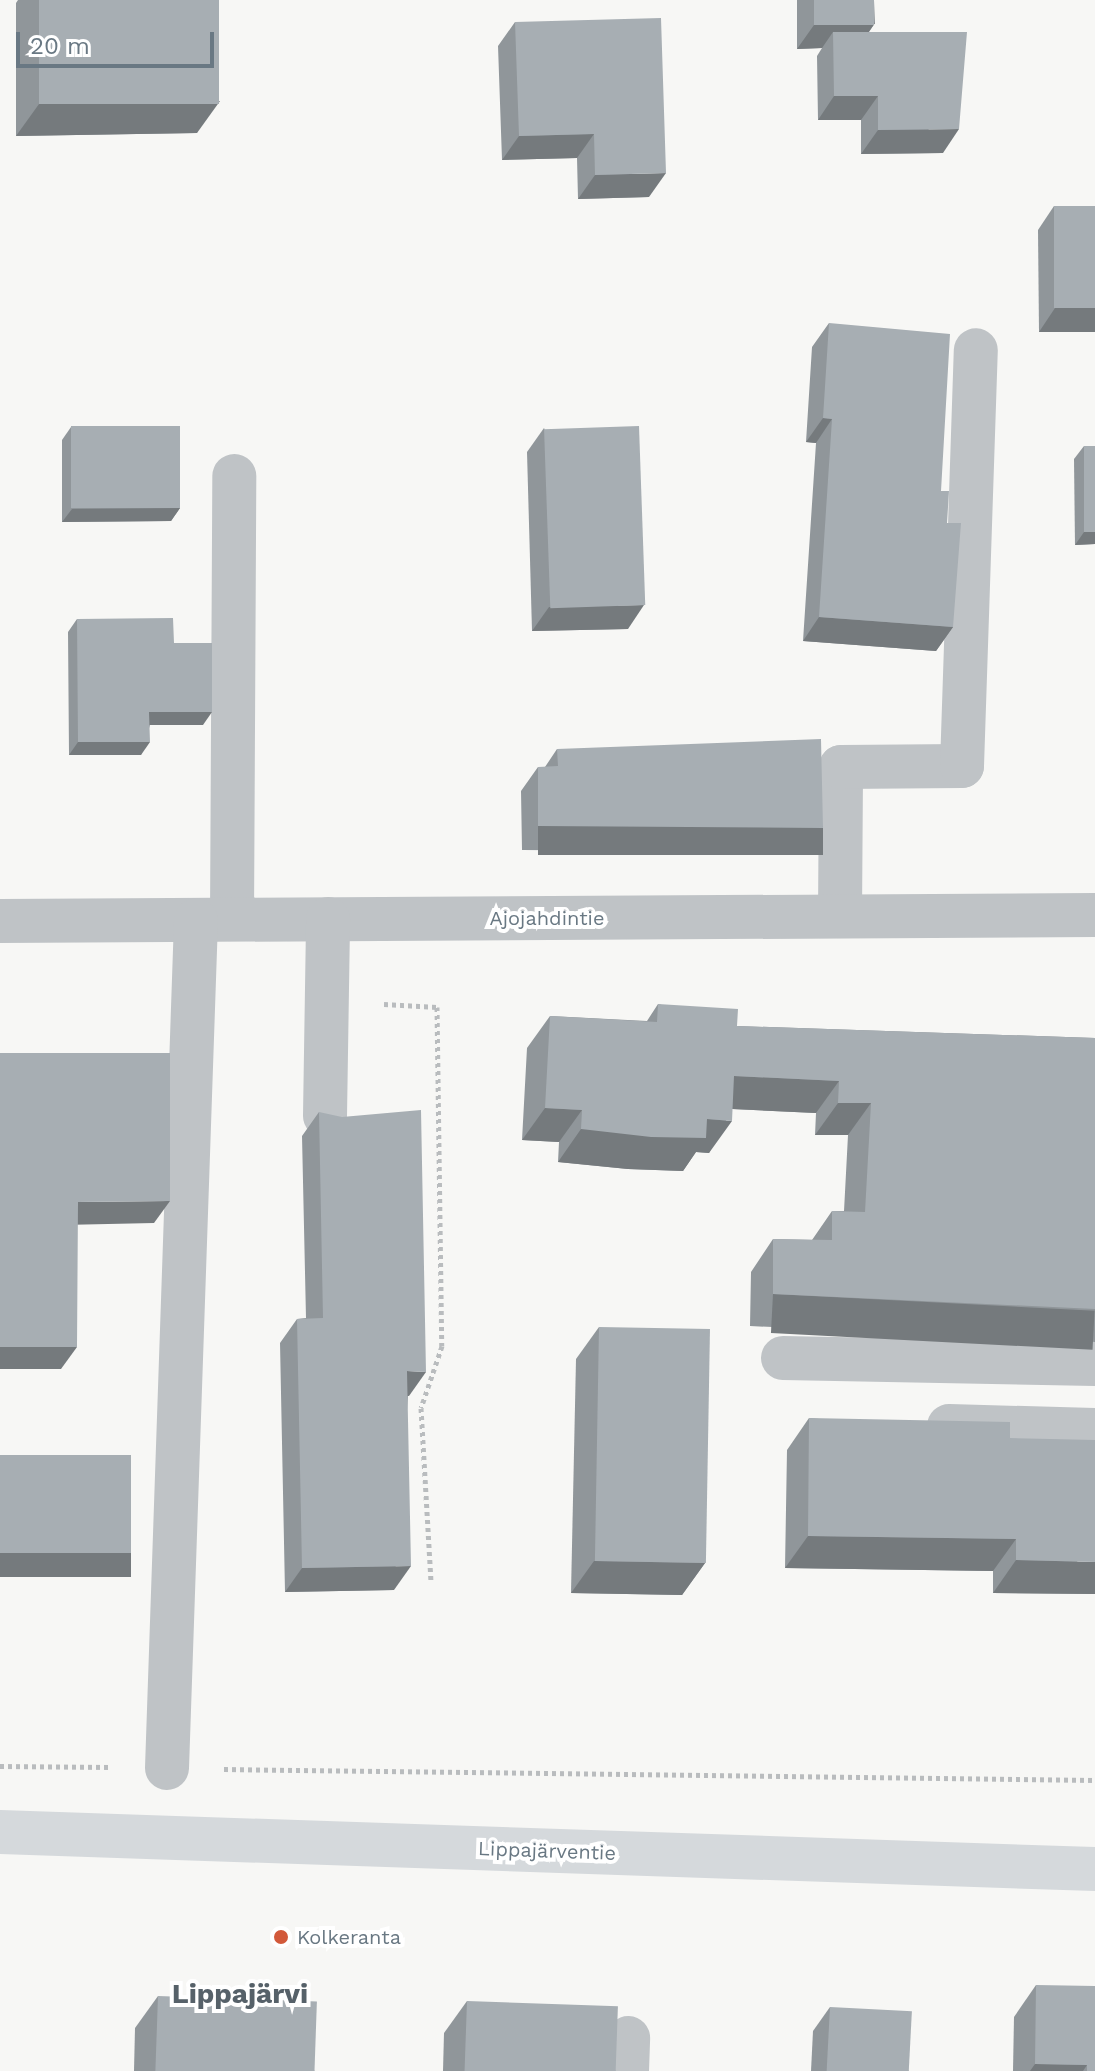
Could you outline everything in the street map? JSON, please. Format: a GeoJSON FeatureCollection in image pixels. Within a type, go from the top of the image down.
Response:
{"type":"FeatureCollection","features":[{"type":"Feature","properties":{"kind":"main road","name":"Lippajärventie"},"geometry":{"type":"LineString","coordinates":[[0,1832],[1095,1869]]}},
{"type":"Feature","properties":{"kind":"street"},"geometry":{"type":"LineString","coordinates":[[840,916],[841,767],[962,766],[976,350]]}},
{"type":"Feature","properties":{"kind":"street"},"geometry":{"type":"LineString","coordinates":[[167,1768],[214,920],[234,476]]}},
{"type":"Feature","properties":{"kind":"street","name":"Ajojahdintie"},"geometry":{"type":"LineString","coordinates":[[0,921],[1095,915]]}},
{"type":"Feature","properties":{"kind":"street"},"geometry":{"type":"LineString","coordinates":[[325,1116],[328,919]]}},
{"type":"Feature","properties":{"kind":"street"},"geometry":{"type":"LineString","coordinates":[[783,1358],[1095,1364]]}},
{"type":"Feature","properties":{"kind":"street"},"geometry":{"type":"LineString","coordinates":[[904,1425],[1095,1430]]}},
{"type":"Feature","properties":{"kind":"path"},"geometry":{"type":"LineString","coordinates":[[327,1001],[437,1007],[442,1346],[421,1408],[431,1580]]}},
{"type":"Feature","properties":{"kind":"path"},"geometry":{"type":"LineString","coordinates":[[0,1766],[1095,1780]]}},
{"type":"Feature","properties":{"kind":"building"},"geometry":{"type":"Polygon","coordinates":[[[39,0],[219,0],[219,104],[39,104],[39,0]]]}},
{"type":"Feature","properties":{"kind":"building"},"geometry":{"type":"Polygon","coordinates":[[[814,0],[874,0],[874,25],[814,25],[814,0]]]}},
{"type":"Feature","properties":{"kind":"building"},"geometry":{"type":"Polygon","coordinates":[[[661,18],[666,173],[595,175],[594,134],[519,136],[515,22],[661,18]]]}},
{"type":"Feature","properties":{"kind":"building"},"geometry":{"type":"Polygon","coordinates":[[[833,32],[967,32],[959,129],[878,130],[878,96],[834,96],[833,32]]]}},
{"type":"Feature","properties":{"kind":"building"},"geometry":{"type":"Polygon","coordinates":[[[1054,206],[1095,206],[1095,308],[1054,308],[1054,206]]]}},
{"type":"Feature","properties":{"kind":"building"},"geometry":{"type":"Polygon","coordinates":[[[829,323],[950,334],[941,491],[949,491],[947,523],[961,523],[953,627],[819,617],[832,419],[823,418],[829,323]]]}},
{"type":"Feature","properties":{"kind":"building"},"geometry":{"type":"Polygon","coordinates":[[[71,426],[180,426],[180,508],[71,508],[71,426]]]}},
{"type":"Feature","properties":{"kind":"building"},"geometry":{"type":"Polygon","coordinates":[[[639,426],[645,605],[550,608],[544,429],[639,426]]]}},
{"type":"Feature","properties":{"kind":"building"},"geometry":{"type":"Polygon","coordinates":[[[1084,446],[1095,446],[1095,532],[1084,532],[1084,446]]]}},
{"type":"Feature","properties":{"kind":"building"},"geometry":{"type":"Polygon","coordinates":[[[173,618],[174,643],[212,643],[212,712],[149,712],[150,742],[78,742],[77,619],[173,618]]]}},
{"type":"Feature","properties":{"kind":"building"},"geometry":{"type":"Polygon","coordinates":[[[821,739],[823,828],[538,826],[538,767],[558,766],[557,749],[821,739]]]}},
{"type":"Feature","properties":{"kind":"building"},"geometry":{"type":"Polygon","coordinates":[[[658,1004],[738,1009],[737,1026],[1095,1038],[1095,1309],[773,1294],[773,1239],[832,1240],[832,1211],[865,1212],[871,1103],[838,1103],[839,1081],[734,1076],[732,1121],[707,1119],[706,1138],[651,1137],[581,1129],[582,1110],[545,1108],[550,1016],[657,1022],[658,1004]]]}},
{"type":"Feature","properties":{"kind":"building"},"geometry":{"type":"Polygon","coordinates":[[[0,1053],[170,1053],[170,1201],[78,1202],[77,1347],[0,1347],[0,1053]]]}},
{"type":"Feature","properties":{"kind":"building"},"geometry":{"type":"Polygon","coordinates":[[[421,1110],[426,1372],[407,1371],[411,1566],[302,1568],[297,1319],[323,1318],[319,1112],[342,1117],[421,1110]]]}},
{"type":"Feature","properties":{"kind":"building"},"geometry":{"type":"Polygon","coordinates":[[[599,1327],[710,1329],[706,1563],[595,1561],[599,1327]]]}},
{"type":"Feature","properties":{"kind":"building"},"geometry":{"type":"Polygon","coordinates":[[[809,1418],[1010,1422],[1010,1438],[1095,1440],[1095,1562],[1016,1560],[1016,1539],[808,1536],[809,1418]]]}},
{"type":"Feature","properties":{"kind":"building"},"geometry":{"type":"Polygon","coordinates":[[[0,1455],[131,1455],[131,1553],[0,1553],[0,1455]]]}},
{"type":"Feature","properties":{"kind":"building"},"geometry":{"type":"Polygon","coordinates":[[[1036,1985],[1095,1986],[1095,2071],[1087,2071],[1087,2065],[1035,2064],[1036,1985]]]}},
{"type":"Feature","properties":{"kind":"building"},"geometry":{"type":"Polygon","coordinates":[[[158,1996],[317,2002],[314,2071],[155,2071],[158,1996]]]}},
{"type":"Feature","properties":{"kind":"building"},"geometry":{"type":"Polygon","coordinates":[[[467,2001],[618,2006],[616,2071],[465,2071],[467,2001]]]}},
{"type":"Feature","properties":{"kind":"building"},"geometry":{"type":"Polygon","coordinates":[[[830,2007],[912,2011],[909,2071],[827,2071],[830,2007]]]}},
{"type":"Feature","properties":{"kind":"place","name":"Kolkeranta"},"geometry":{"type":"Point","coordinates":[281,1937]}},
{"type":"Feature","properties":{"kind":"district","name":"Lippajärvi"},"geometry":{"type":"Point","coordinates":[240,1994]}}]}
